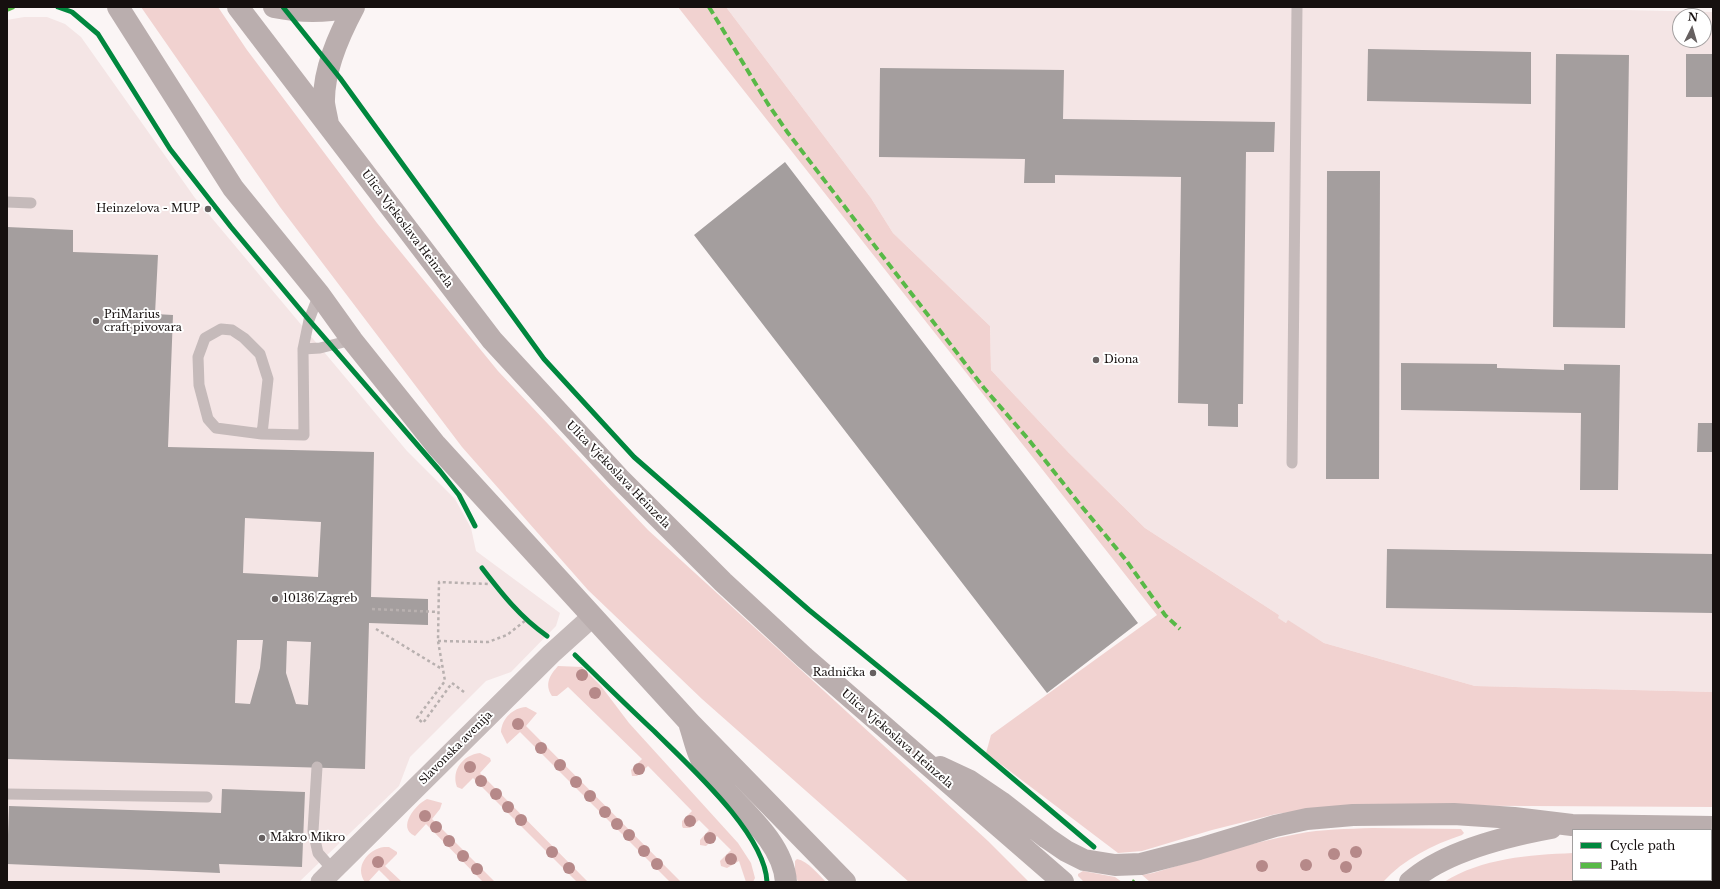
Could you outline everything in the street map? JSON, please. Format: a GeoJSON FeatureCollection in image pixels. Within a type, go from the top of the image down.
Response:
{"type":"FeatureCollection","features":[{"type":"Feature","properties":{"kind":"main road"},"geometry":{"type":"LineString","coordinates":[[104,7],[123,15],[233,188],[319,294],[352,340],[436,445],[690,723],[845,882]]}},
{"type":"Feature","properties":{"kind":"main road","name":"Ulica Vjekoslava Heinzela"},"geometry":{"type":"LineString","coordinates":[[238,7],[492,340],[619,478],[723,582],[804,657],[1051,875],[1063,882]]}},
{"type":"Feature","properties":{"kind":"main road"},"geometry":{"type":"LineString","coordinates":[[274,7],[310,12],[348,7]]}},
{"type":"Feature","properties":{"kind":"main road"},"geometry":{"type":"LineString","coordinates":[[328,124],[324,103],[330,66],[342,30],[354,7]]}},
{"type":"Feature","properties":{"kind":"main road"},"geometry":{"type":"LineString","coordinates":[[690,723],[699,756],[708,771],[759,827],[780,860],[786,882]]}},
{"type":"Feature","properties":{"kind":"main road"},"geometry":{"type":"LineString","coordinates":[[920,760],[948,770],[970,781],[1001,802],[1066,851],[1084,860],[1115,865],[1141,864],[1199,849],[1275,826],[1307,819],[1353,815],[1454,814],[1514,818],[1572,825],[1713,827]]}},
{"type":"Feature","properties":{"kind":"main road"},"geometry":{"type":"LineString","coordinates":[[1410,882],[1439,863],[1470,850],[1506,838],[1572,825]]}},
{"type":"Feature","properties":{"kind":"street","name":"Slavonska avenija"},"geometry":{"type":"LineString","coordinates":[[327,876],[551,654],[592,617]]}},
{"type":"Feature","properties":{"kind":"lane"},"geometry":{"type":"LineString","coordinates":[[1292,463],[1297,7]]}},
{"type":"Feature","properties":{"kind":"lane"},"geometry":{"type":"LineString","coordinates":[[7,202],[31,203]]}},
{"type":"Feature","properties":{"kind":"lane"},"geometry":{"type":"LineString","coordinates":[[262,434],[268,379],[260,354],[244,338],[232,330],[221,329],[205,338],[198,357],[199,385],[208,419],[216,428],[262,434],[304,436],[303,349],[309,320],[319,294]]}},
{"type":"Feature","properties":{"kind":"lane"},"geometry":{"type":"LineString","coordinates":[[303,349],[320,348],[352,340]]}},
{"type":"Feature","properties":{"kind":"lane"},"geometry":{"type":"LineString","coordinates":[[317,767],[313,830],[318,852],[327,876]]}},
{"type":"Feature","properties":{"kind":"lane"},"geometry":{"type":"LineString","coordinates":[[7,794],[207,796]]}},
{"type":"Feature","properties":{"kind":"path"},"geometry":{"type":"LineString","coordinates":[[464,692],[452,683],[423,723],[417,718],[445,681],[438,641],[439,582],[488,584]]}},
{"type":"Feature","properties":{"kind":"path"},"geometry":{"type":"LineString","coordinates":[[372,609],[438,612]]}},
{"type":"Feature","properties":{"kind":"path"},"geometry":{"type":"LineString","coordinates":[[438,641],[488,642],[507,634],[526,620]]}},
{"type":"Feature","properties":{"kind":"path"},"geometry":{"type":"LineString","coordinates":[[376,629],[443,669]]}},
{"type":"Feature","properties":{"kind":"shaded area"},"geometry":{"type":"Polygon","coordinates":[[[141,7],[218,7],[247,50],[377,223],[498,371],[648,530],[988,841],[1029,882],[909,882],[702,699],[588,590],[462,447],[280,207],[141,7]]]}},
{"type":"Feature","properties":{"kind":"shaded area"},"geometry":{"type":"Polygon","coordinates":[[[678,7],[726,7],[871,198],[893,233],[990,326],[991,370],[1069,453],[1145,528],[1279,615],[1278,618],[1286,623],[1288,620],[1324,643],[1475,686],[1713,692],[1713,807],[1347,805],[1276,814],[1212,830],[1142,851],[1118,853],[986,753],[991,735],[1157,615],[678,7]]]}},
{"type":"Feature","properties":{"kind":"shaded area"},"geometry":{"type":"Polygon","coordinates":[[[726,7],[1493,7],[1672,11],[1672,48],[1712,48],[1713,12],[1713,692],[1475,686],[1324,643],[1288,621],[1286,623],[1277,618],[1279,615],[1145,528],[1069,453],[991,370],[990,326],[893,233],[871,198],[726,7]]]}},
{"type":"Feature","properties":{"kind":"shaded area"},"geometry":{"type":"Polygon","coordinates":[[[24,17],[47,17],[65,24],[81,37],[195,198],[407,451],[455,499],[471,528],[476,551],[560,613],[556,626],[511,672],[486,681],[410,757],[399,786],[299,882],[7,882],[7,20],[24,17]]]}},
{"type":"Feature","properties":{"kind":"shaded area"},"geometry":{"type":"Polygon","coordinates":[[[558,666],[582,667],[601,686],[629,723],[738,843],[751,863],[755,878],[753,882],[746,882],[739,861],[727,868],[721,866],[720,861],[731,850],[717,836],[706,846],[700,845],[700,840],[709,830],[699,820],[690,828],[683,828],[682,821],[692,811],[648,766],[637,776],[632,776],[631,770],[642,759],[568,687],[557,696],[552,696],[548,688],[548,684],[558,666]]]}},
{"type":"Feature","properties":{"kind":"shaded area"},"geometry":{"type":"Polygon","coordinates":[[[526,707],[537,713],[526,726],[681,882],[670,882],[520,732],[507,744],[501,732],[506,718],[517,709],[526,707]]]}},
{"type":"Feature","properties":{"kind":"shaded area"},"geometry":{"type":"Polygon","coordinates":[[[480,753],[490,758],[491,761],[480,773],[588,882],[577,882],[473,778],[462,789],[457,787],[456,775],[460,764],[468,757],[480,753]]]}},
{"type":"Feature","properties":{"kind":"shaded area"},"geometry":{"type":"Polygon","coordinates":[[[427,799],[442,803],[440,809],[432,819],[495,882],[483,882],[426,824],[415,836],[410,832],[407,828],[410,816],[418,806],[427,799]]]}},
{"type":"Feature","properties":{"kind":"shaded area"},"geometry":{"type":"Polygon","coordinates":[[[1373,828],[1461,829],[1464,833],[1429,848],[1409,860],[1400,866],[1383,882],[1150,882],[1142,875],[1242,847],[1297,834],[1316,831],[1373,828]]]}},
{"type":"Feature","properties":{"kind":"shaded area"},"geometry":{"type":"Polygon","coordinates":[[[384,847],[389,847],[397,852],[397,854],[385,866],[402,882],[391,882],[379,870],[368,882],[365,882],[361,870],[364,860],[373,851],[384,847]]]}},
{"type":"Feature","properties":{"kind":"shaded area"},"geometry":{"type":"Polygon","coordinates":[[[1572,853],[1572,881],[1712,881],[1713,854],[1713,882],[1444,882],[1459,874],[1490,863],[1506,859],[1572,853]]]}},
{"type":"Feature","properties":{"kind":"shaded area"},"geometry":{"type":"Polygon","coordinates":[[[797,859],[809,865],[826,882],[798,882],[795,874],[795,861],[797,859]]]}},
{"type":"Feature","properties":{"kind":"shaded area"},"geometry":{"type":"Polygon","coordinates":[[[1083,871],[1115,877],[1122,882],[1084,882],[1078,876],[1078,874],[1083,871]]]}},
{"type":"Feature","properties":{"kind":"building"},"geometry":{"type":"Polygon","coordinates":[[[1368,49],[1531,52],[1531,104],[1367,101],[1368,49]]]}},
{"type":"Feature","properties":{"kind":"building"},"geometry":{"type":"Polygon","coordinates":[[[1556,54],[1629,55],[1625,328],[1553,327],[1556,54]]]}},
{"type":"Feature","properties":{"kind":"building"},"geometry":{"type":"Polygon","coordinates":[[[1686,54],[1713,54],[1713,97],[1686,97],[1686,54]]]}},
{"type":"Feature","properties":{"kind":"building"},"geometry":{"type":"Polygon","coordinates":[[[880,68],[1064,70],[1063,119],[1275,122],[1274,152],[1246,152],[1243,404],[1238,404],[1238,427],[1208,426],[1208,404],[1178,403],[1181,177],[1055,175],[1055,183],[1024,183],[1025,159],[879,157],[880,68]]]}},
{"type":"Feature","properties":{"kind":"building"},"geometry":{"type":"Polygon","coordinates":[[[785,162],[1138,623],[1047,693],[694,235],[785,162]]]}},
{"type":"Feature","properties":{"kind":"building"},"geometry":{"type":"Polygon","coordinates":[[[1327,171],[1380,171],[1379,479],[1326,479],[1327,171]]]}},
{"type":"Feature","properties":{"kind":"building"},"geometry":{"type":"Polygon","coordinates":[[[7,227],[73,230],[73,252],[158,255],[155,314],[173,315],[168,447],[374,452],[371,597],[428,599],[428,625],[369,623],[365,769],[7,759],[7,227]],[[245,518],[243,573],[318,577],[321,522],[245,518]],[[237,640],[235,703],[250,704],[260,668],[263,640],[237,640]],[[287,641],[286,673],[296,704],[308,705],[311,642],[287,641]]]}},
{"type":"Feature","properties":{"kind":"building"},"geometry":{"type":"Polygon","coordinates":[[[1401,363],[1497,364],[1497,368],[1564,370],[1564,364],[1620,365],[1618,490],[1580,490],[1581,413],[1401,410],[1401,363]]]}},
{"type":"Feature","properties":{"kind":"building"},"geometry":{"type":"Polygon","coordinates":[[[1698,423],[1713,423],[1713,452],[1697,452],[1698,423]]]}},
{"type":"Feature","properties":{"kind":"building"},"geometry":{"type":"Polygon","coordinates":[[[1387,549],[1713,554],[1713,613],[1386,608],[1387,549]]]}},
{"type":"Feature","properties":{"kind":"building"},"geometry":{"type":"Polygon","coordinates":[[[222,789],[305,792],[302,867],[219,864],[220,873],[7,864],[9,806],[221,813],[222,789]]]}},
{"type":"Feature","properties":{"kind":"marked path"},"geometry":{"type":"LineString","coordinates":[[7,10],[14,7]]}},
{"type":"Feature","properties":{"kind":"marked path"},"geometry":{"type":"LineString","coordinates":[[709,7],[768,104],[788,133],[984,388],[1029,440],[1126,560],[1165,615],[1180,629]]}},
{"type":"Feature","properties":{"kind":"cycle path"},"geometry":{"type":"LineString","coordinates":[[58,7],[72,12],[98,34],[170,149],[231,227],[309,320],[440,471],[459,495],[475,526]]}},
{"type":"Feature","properties":{"kind":"cycle path"},"geometry":{"type":"LineString","coordinates":[[283,7],[340,78],[544,359],[634,457],[809,610],[939,716],[1094,847]]}},
{"type":"Feature","properties":{"kind":"cycle path"},"geometry":{"type":"LineString","coordinates":[[482,568],[504,596],[520,613],[547,636]]}},
{"type":"Feature","properties":{"kind":"cycle path"},"geometry":{"type":"LineString","coordinates":[[575,655],[686,762],[722,801],[739,822],[753,843],[763,863],[767,882]]}},
{"type":"Feature","properties":{"kind":"place","name":"Heinzelova - MUP"},"geometry":{"type":"Point","coordinates":[208,209]}},
{"type":"Feature","properties":{"kind":"place","name":"PriMarius craft pivovara"},"geometry":{"type":"Point","coordinates":[96,321]}},
{"type":"Feature","properties":{"kind":"place","name":"Diona"},"geometry":{"type":"Point","coordinates":[1096,360]}},
{"type":"Feature","properties":{"kind":"place","name":"10136 Zagreb"},"geometry":{"type":"Point","coordinates":[275,599]}},
{"type":"Feature","properties":{"kind":"place","name":"Radnička"},"geometry":{"type":"Point","coordinates":[873,673]}},
{"type":"Feature","properties":{"kind":"place","name":"Makro Mikro"},"geometry":{"type":"Point","coordinates":[262,838]}}]}
